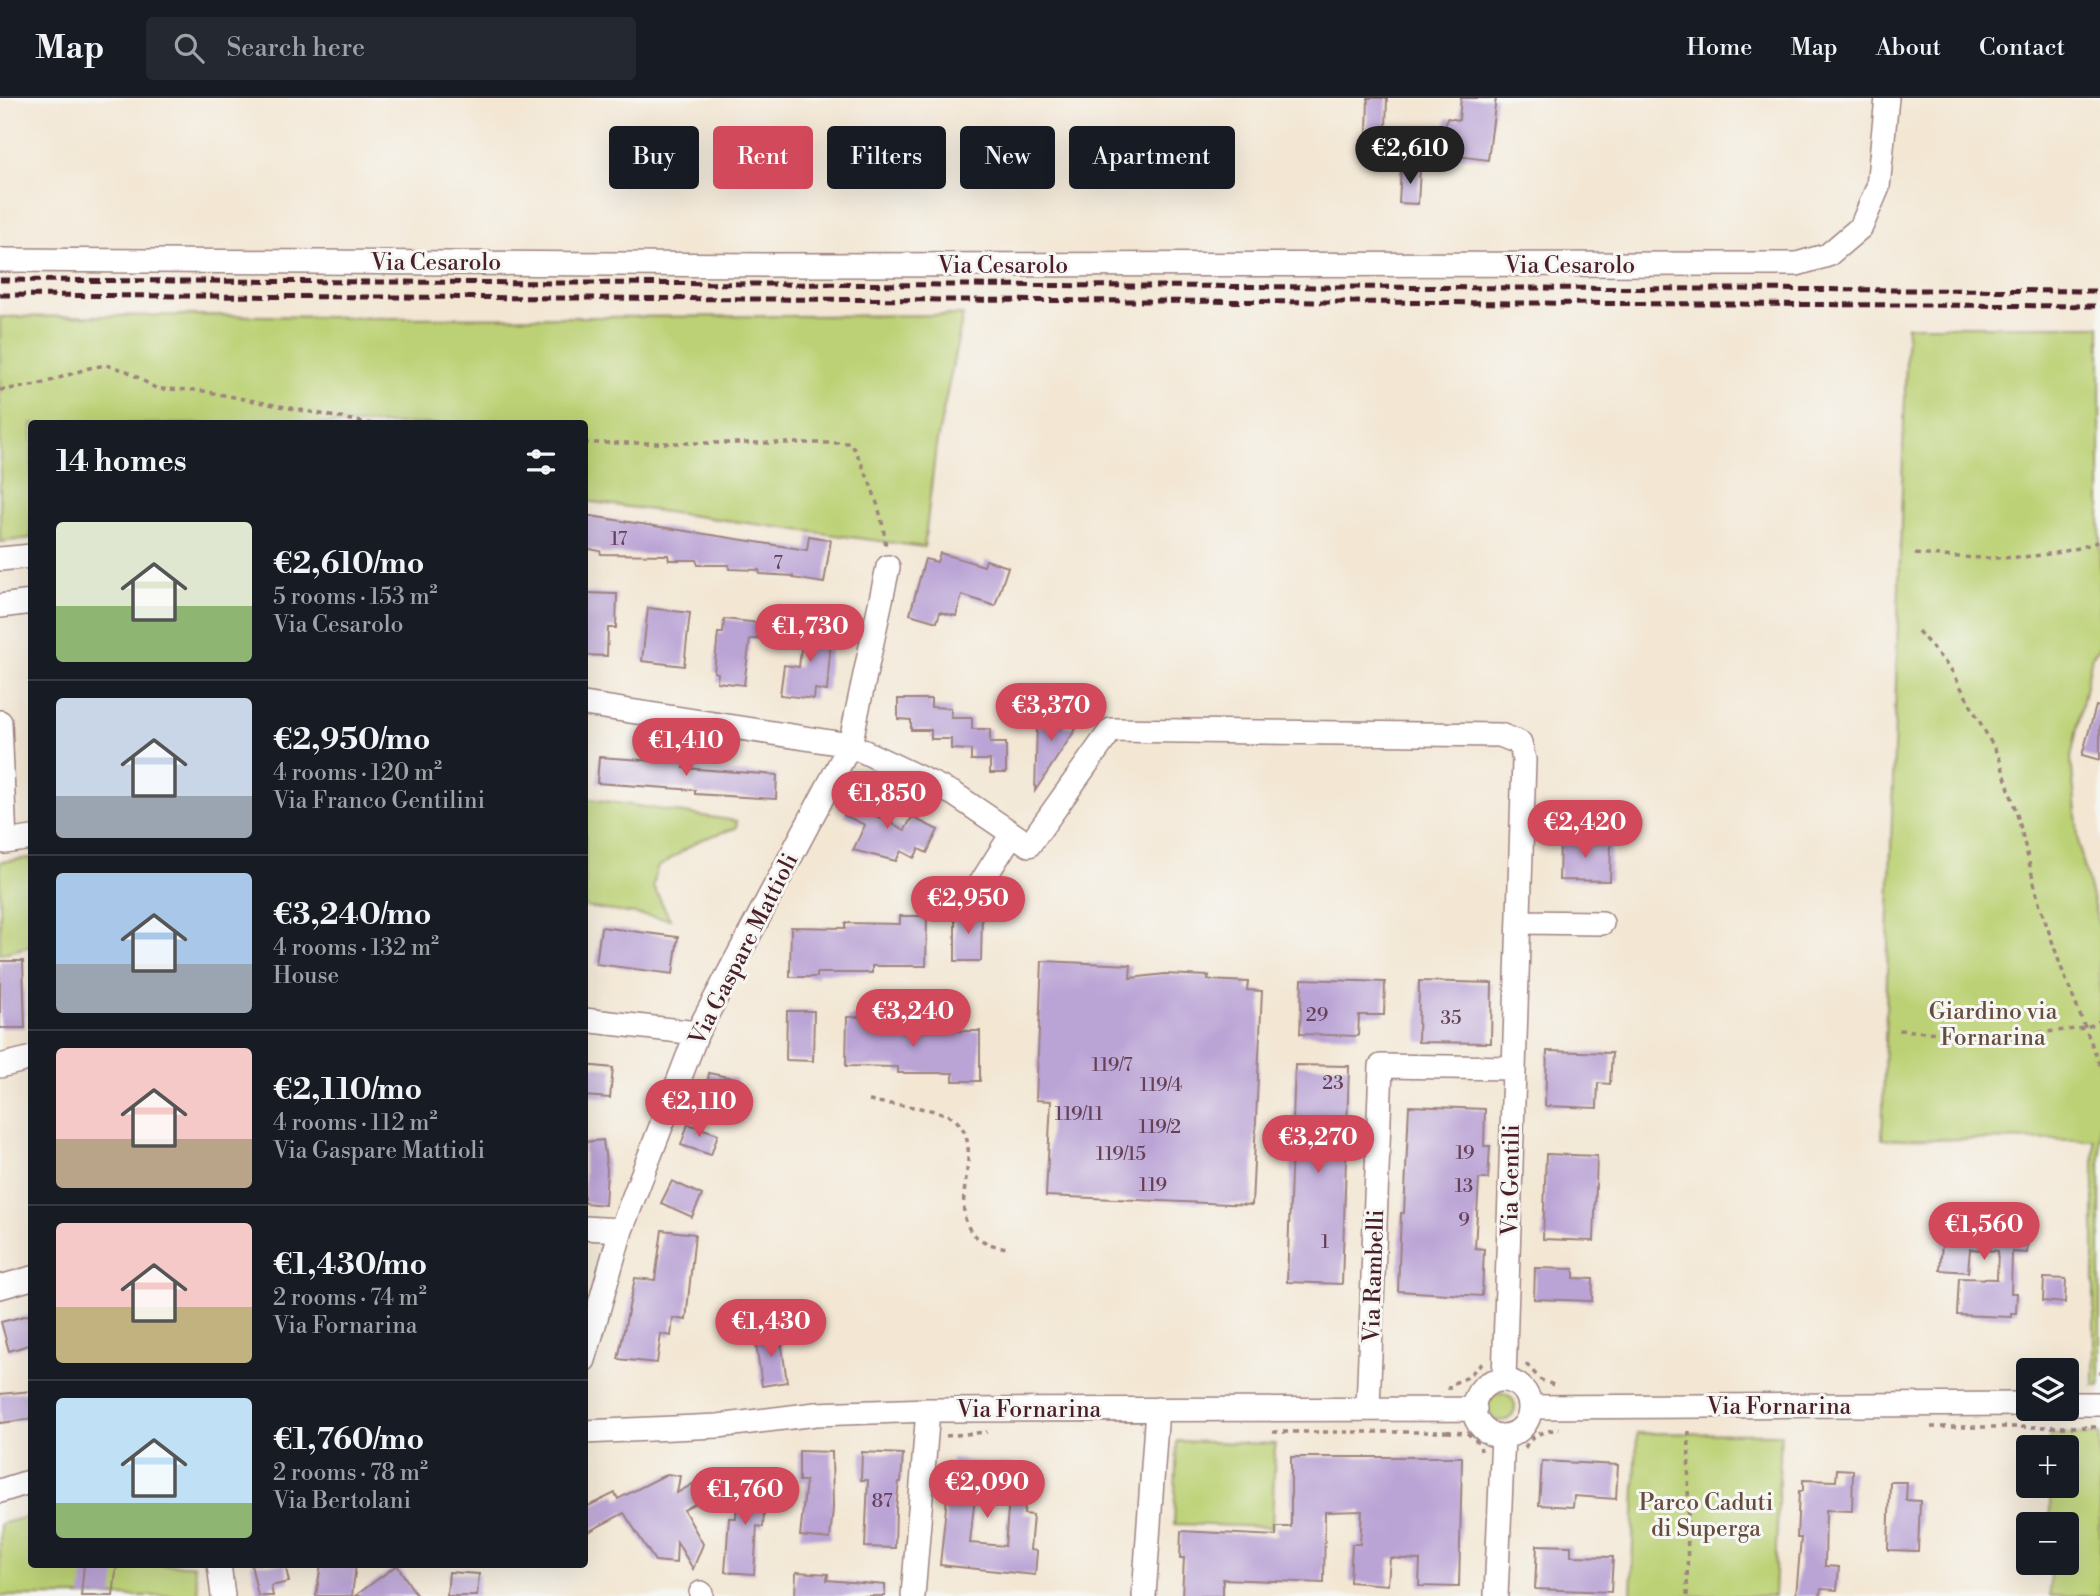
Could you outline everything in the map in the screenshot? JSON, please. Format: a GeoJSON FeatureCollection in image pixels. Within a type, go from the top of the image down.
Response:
{"type":"FeatureCollection","features":[{"type":"Feature","properties":{"kind":"street","name":"Via Cesarolo"},"geometry":{"type":"LineString","coordinates":[[0,260],[767,265],[1797,264],[1828,255],[1861,227],[1878,187],[1887,98]]}},
{"type":"Feature","properties":{"kind":"street"},"geometry":{"type":"LineString","coordinates":[[0,559],[28,556]]}},
{"type":"Feature","properties":{"kind":"street","name":"Via Gaspare Mattioli"},"geometry":{"type":"LineString","coordinates":[[588,1346],[621,1230],[696,1033],[850,745],[888,567]]}},
{"type":"Feature","properties":{"kind":"street"},"geometry":{"type":"LineString","coordinates":[[0,606],[28,602]]}},
{"type":"Feature","properties":{"kind":"street"},"geometry":{"type":"LineString","coordinates":[[588,705],[850,745],[954,794],[1021,839],[981,883]]}},
{"type":"Feature","properties":{"kind":"street"},"geometry":{"type":"LineString","coordinates":[[0,722],[5,842],[28,839]]}},
{"type":"Feature","properties":{"kind":"street","name":"Via Gentili"},"geometry":{"type":"LineString","coordinates":[[1021,839],[1111,730],[1500,735],[1520,743],[1524,760],[1504,1380]]}},
{"type":"Feature","properties":{"kind":"street"},"geometry":{"type":"LineString","coordinates":[[1518,922],[1602,923]]}},
{"type":"Feature","properties":{"kind":"street"},"geometry":{"type":"LineString","coordinates":[[588,1020],[696,1033]]}},
{"type":"Feature","properties":{"kind":"street"},"geometry":{"type":"LineString","coordinates":[[0,1066],[28,1059]]}},
{"type":"Feature","properties":{"kind":"street","name":"Via Rambelli"},"geometry":{"type":"LineString","coordinates":[[1368,1408],[1381,1066],[1513,1068]]}},
{"type":"Feature","properties":{"kind":"street"},"geometry":{"type":"LineString","coordinates":[[588,1228],[621,1230]]}},
{"type":"Feature","properties":{"kind":"street"},"geometry":{"type":"LineString","coordinates":[[0,1287],[28,1280]]}},
{"type":"Feature","properties":{"kind":"street"},"geometry":{"type":"LineString","coordinates":[[1504,1380],[1519,1386],[1529,1399],[1530,1407],[1529,1416],[1519,1430],[1502,1443],[1486,1431],[1476,1417],[1475,1409],[1480,1391],[1487,1385],[1504,1380]]}},
{"type":"Feature","properties":{"kind":"street","name":"Via Fornarina"},"geometry":{"type":"LineString","coordinates":[[1530,1407],[2016,1404]]}},
{"type":"Feature","properties":{"kind":"street"},"geometry":{"type":"LineString","coordinates":[[2079,1404],[2100,1404]]}},
{"type":"Feature","properties":{"kind":"street"},"geometry":{"type":"LineString","coordinates":[[1144,1596],[1157,1409]]}},
{"type":"Feature","properties":{"kind":"street","name":"Via Fornarina"},"geometry":{"type":"LineString","coordinates":[[588,1432],[718,1426],[816,1414],[928,1410],[1475,1409]]}},
{"type":"Feature","properties":{"kind":"street"},"geometry":{"type":"LineString","coordinates":[[913,1596],[928,1410]]}},
{"type":"Feature","properties":{"kind":"street"},"geometry":{"type":"LineString","coordinates":[[1496,1596],[1502,1443]]}},
{"type":"Feature","properties":{"kind":"street"},"geometry":{"type":"LineString","coordinates":[[0,1491],[28,1482]]}},
{"type":"Feature","properties":{"kind":"street"},"geometry":{"type":"LineString","coordinates":[[220,1568],[223,1596]]}},
{"type":"Feature","properties":{"kind":"path"},"geometry":{"type":"LineString","coordinates":[[0,390],[37,385],[89,368],[106,366],[127,371],[157,389],[198,390],[352,420]]}},
{"type":"Feature","properties":{"kind":"path"},"geometry":{"type":"LineString","coordinates":[[588,443],[851,443],[870,480],[885,527],[888,567]]}},
{"type":"Feature","properties":{"kind":"path"},"geometry":{"type":"LineString","coordinates":[[1916,554],[1985,559],[2039,555],[2100,541]]}},
{"type":"Feature","properties":{"kind":"path"},"geometry":{"type":"LineString","coordinates":[[1918,631],[1952,671],[1999,757],[2019,821],[2039,903],[2100,1065]]}},
{"type":"Feature","properties":{"kind":"path"},"geometry":{"type":"LineString","coordinates":[[1899,1030],[1996,1037],[2085,1028],[2100,1021]]}},
{"type":"Feature","properties":{"kind":"path"},"geometry":{"type":"LineString","coordinates":[[869,1101],[942,1112],[954,1118],[962,1130],[968,1152],[963,1212],[967,1226],[978,1239],[991,1246],[1008,1248]]}},
{"type":"Feature","properties":{"kind":"path"},"geometry":{"type":"LineString","coordinates":[[1273,1432],[1467,1433],[1480,1444],[1480,1451],[1502,1443],[1523,1451],[1532,1437],[1556,1429],[1556,1386],[1541,1380],[1520,1356],[1490,1355],[1473,1373],[1449,1385],[1449,1432]]}},
{"type":"Feature","properties":{"kind":"path"},"geometry":{"type":"LineString","coordinates":[[1687,1596],[1689,1406]]}},
{"type":"Feature","properties":{"kind":"green space"},"geometry":{"type":"Polygon","coordinates":[[[963,315],[936,446],[924,547],[588,501],[588,420],[28,420],[28,538],[0,542],[0,317],[963,315]]]}},
{"type":"Feature","properties":{"kind":"green space","name":"Giardino via Fornarina"},"geometry":{"type":"Polygon","coordinates":[[[1907,326],[2100,326],[2100,647],[2092,656],[2071,758],[2079,846],[2100,930],[2100,1386],[2094,1386],[2094,1140],[1882,1139],[1907,326]]]}},
{"type":"Feature","properties":{"kind":"green space"},"geometry":{"type":"Polygon","coordinates":[[[588,799],[737,821],[736,828],[700,840],[657,868],[653,886],[670,919],[588,907],[588,799]]]}},
{"type":"Feature","properties":{"kind":"green space"},"geometry":{"type":"Polygon","coordinates":[[[28,858],[28,947],[0,954],[0,862],[28,858]]]}},
{"type":"Feature","properties":{"kind":"green space"},"geometry":{"type":"Polygon","coordinates":[[[1501,1393],[1511,1397],[1515,1407],[1511,1417],[1501,1421],[1491,1417],[1487,1407],[1491,1397],[1501,1393]]]}},
{"type":"Feature","properties":{"kind":"green space","name":"Parco Caduti di Superga"},"geometry":{"type":"Polygon","coordinates":[[[1637,1433],[1781,1434],[1774,1596],[1631,1596],[1637,1433]]]}},
{"type":"Feature","properties":{"kind":"green space"},"geometry":{"type":"Polygon","coordinates":[[[2100,1434],[2100,1596],[2050,1596],[2050,1575],[2079,1575],[2079,1512],[2050,1512],[2050,1498],[2079,1498],[2079,1435],[2050,1435],[2100,1434]]]}},
{"type":"Feature","properties":{"kind":"green space"},"geometry":{"type":"Polygon","coordinates":[[[1177,1441],[1275,1444],[1272,1527],[1174,1524],[1177,1441]]]}},
{"type":"Feature","properties":{"kind":"green space"},"geometry":{"type":"Polygon","coordinates":[[[28,1517],[28,1568],[194,1568],[199,1596],[0,1596],[0,1524],[28,1517]]]}},
{"type":"Feature","properties":{"kind":"building"},"geometry":{"type":"Polygon","coordinates":[[[1368,98],[1387,98],[1385,158],[1370,158],[1371,133],[1367,133],[1368,98]]]}},
{"type":"Feature","properties":{"kind":"building"},"geometry":{"type":"Polygon","coordinates":[[[1461,98],[1496,98],[1488,160],[1441,154],[1447,118],[1459,120],[1461,98]]]}},
{"type":"Feature","properties":{"kind":"building"},"geometry":{"type":"Polygon","coordinates":[[[1401,167],[1420,168],[1418,204],[1399,203],[1401,167]]]}},
{"type":"Feature","properties":{"kind":"building"},"geometry":{"type":"Polygon","coordinates":[[[588,516],[807,550],[809,536],[831,540],[824,583],[793,576],[760,574],[759,570],[729,569],[729,565],[698,565],[696,560],[669,560],[668,555],[601,554],[600,551],[588,549],[588,516]]]}},
{"type":"Feature","properties":{"kind":"building"},"geometry":{"type":"Polygon","coordinates":[[[940,553],[984,566],[986,560],[1008,567],[995,606],[962,595],[956,616],[940,612],[937,622],[910,614],[925,559],[937,562],[940,553]]]}},
{"type":"Feature","properties":{"kind":"building"},"geometry":{"type":"Polygon","coordinates":[[[588,593],[617,594],[616,628],[608,628],[607,656],[588,655],[588,593]]]}},
{"type":"Feature","properties":{"kind":"building"},"geometry":{"type":"Polygon","coordinates":[[[648,608],[690,613],[684,666],[642,661],[648,608]]]}},
{"type":"Feature","properties":{"kind":"building"},"geometry":{"type":"Polygon","coordinates":[[[724,619],[759,623],[758,639],[750,639],[744,685],[717,682],[718,673],[714,672],[718,633],[723,633],[724,619]]]}},
{"type":"Feature","properties":{"kind":"building"},"geometry":{"type":"Polygon","coordinates":[[[804,623],[832,626],[827,691],[815,689],[814,699],[780,695],[784,665],[799,667],[804,623]]]}},
{"type":"Feature","properties":{"kind":"building"},"geometry":{"type":"Polygon","coordinates":[[[898,699],[931,699],[931,707],[951,708],[951,718],[972,718],[972,729],[990,729],[990,743],[1006,743],[1006,773],[990,773],[990,760],[971,760],[971,750],[951,749],[951,739],[931,739],[931,730],[911,730],[911,720],[898,719],[898,699]]]}},
{"type":"Feature","properties":{"kind":"building"},"geometry":{"type":"Polygon","coordinates":[[[2096,706],[2100,707],[2100,760],[2082,755],[2096,706]]]}},
{"type":"Feature","properties":{"kind":"building"},"geometry":{"type":"Polygon","coordinates":[[[1049,710],[1066,710],[1065,726],[1077,727],[1035,791],[1037,725],[1049,726],[1049,710]]]}},
{"type":"Feature","properties":{"kind":"building"},"geometry":{"type":"Polygon","coordinates":[[[599,757],[685,763],[684,768],[777,775],[776,799],[695,794],[695,790],[597,783],[599,757]]]}},
{"type":"Feature","properties":{"kind":"building"},"geometry":{"type":"Polygon","coordinates":[[[858,789],[883,802],[876,816],[905,830],[912,817],[938,830],[927,853],[919,849],[914,858],[901,851],[896,861],[853,850],[865,825],[844,815],[858,789]]]}},
{"type":"Feature","properties":{"kind":"building"},"geometry":{"type":"Polygon","coordinates":[[[1560,840],[1611,841],[1610,881],[1559,880],[1560,840]]]}},
{"type":"Feature","properties":{"kind":"building"},"geometry":{"type":"Polygon","coordinates":[[[955,911],[982,912],[981,961],[955,961],[955,911]]]}},
{"type":"Feature","properties":{"kind":"building"},"geometry":{"type":"Polygon","coordinates":[[[900,916],[927,916],[926,966],[872,966],[872,973],[817,973],[817,977],[790,977],[791,927],[845,928],[845,923],[900,924],[900,916]]]}},
{"type":"Feature","properties":{"kind":"building"},"geometry":{"type":"Polygon","coordinates":[[[601,927],[678,937],[673,974],[596,964],[601,927]]]}},
{"type":"Feature","properties":{"kind":"building"},"geometry":{"type":"Polygon","coordinates":[[[0,961],[23,961],[25,1028],[0,1028],[0,961]]]}},
{"type":"Feature","properties":{"kind":"building"},"geometry":{"type":"Polygon","coordinates":[[[1042,961],[1131,965],[1130,978],[1165,974],[1209,976],[1208,980],[1248,982],[1247,990],[1262,991],[1252,1205],[1046,1196],[1051,1101],[1036,1100],[1042,961]]]}},
{"type":"Feature","properties":{"kind":"building"},"geometry":{"type":"Polygon","coordinates":[[[1302,979],[1385,982],[1384,1015],[1359,1015],[1358,1036],[1300,1034],[1302,979]]]}},
{"type":"Feature","properties":{"kind":"building"},"geometry":{"type":"Polygon","coordinates":[[[1419,981],[1492,983],[1491,1043],[1418,1042],[1419,981]]]}},
{"type":"Feature","properties":{"kind":"building"},"geometry":{"type":"Polygon","coordinates":[[[787,1011],[814,1011],[813,1061],[786,1060],[787,1011]]]}},
{"type":"Feature","properties":{"kind":"building"},"geometry":{"type":"Polygon","coordinates":[[[847,1017],[874,1017],[874,1024],[926,1024],[925,1031],[980,1031],[980,1081],[953,1081],[953,1073],[898,1073],[898,1067],[846,1066],[847,1017]]]}},
{"type":"Feature","properties":{"kind":"building"},"geometry":{"type":"Polygon","coordinates":[[[1547,1051],[1612,1053],[1610,1084],[1598,1083],[1597,1108],[1545,1106],[1547,1051]]]}},
{"type":"Feature","properties":{"kind":"building"},"geometry":{"type":"Polygon","coordinates":[[[588,1065],[613,1068],[610,1098],[588,1096],[588,1065]]]}},
{"type":"Feature","properties":{"kind":"building"},"geometry":{"type":"Polygon","coordinates":[[[1295,1065],[1349,1066],[1342,1284],[1287,1282],[1295,1065]]]}},
{"type":"Feature","properties":{"kind":"building"},"geometry":{"type":"Polygon","coordinates":[[[709,1073],[737,1079],[733,1103],[705,1098],[709,1073]]]}},
{"type":"Feature","properties":{"kind":"building"},"geometry":{"type":"Polygon","coordinates":[[[1409,1106],[1485,1109],[1484,1146],[1490,1146],[1488,1179],[1479,1179],[1475,1248],[1484,1249],[1482,1296],[1398,1291],[1409,1106]]]}},
{"type":"Feature","properties":{"kind":"building"},"geometry":{"type":"Polygon","coordinates":[[[688,1124],[718,1134],[711,1155],[681,1145],[688,1124]]]}},
{"type":"Feature","properties":{"kind":"building"},"geometry":{"type":"Polygon","coordinates":[[[603,1140],[607,1170],[605,1205],[588,1203],[588,1142],[603,1140]]]}},
{"type":"Feature","properties":{"kind":"building"},"geometry":{"type":"Polygon","coordinates":[[[1546,1154],[1597,1156],[1594,1241],[1543,1239],[1546,1154]]]}},
{"type":"Feature","properties":{"kind":"building"},"geometry":{"type":"Polygon","coordinates":[[[672,1181],[702,1195],[692,1217],[661,1203],[672,1181]]]}},
{"type":"Feature","properties":{"kind":"building"},"geometry":{"type":"Polygon","coordinates":[[[1944,1216],[2029,1222],[2027,1253],[2012,1252],[2011,1293],[2017,1293],[2016,1313],[2011,1313],[2011,1317],[1957,1315],[1959,1278],[1997,1279],[1998,1251],[1970,1249],[1968,1272],[1940,1270],[1944,1216]]]}},
{"type":"Feature","properties":{"kind":"building"},"geometry":{"type":"Polygon","coordinates":[[[662,1230],[695,1234],[686,1320],[673,1318],[671,1336],[661,1334],[657,1363],[618,1359],[635,1278],[655,1280],[662,1230]]]}},
{"type":"Feature","properties":{"kind":"building"},"geometry":{"type":"Polygon","coordinates":[[[1535,1268],[1574,1269],[1574,1278],[1593,1279],[1592,1301],[1534,1299],[1535,1268]]]}},
{"type":"Feature","properties":{"kind":"building"},"geometry":{"type":"Polygon","coordinates":[[[2044,1278],[2066,1279],[2065,1303],[2043,1301],[2044,1278]]]}},
{"type":"Feature","properties":{"kind":"building"},"geometry":{"type":"Polygon","coordinates":[[[28,1315],[28,1345],[9,1351],[1,1322],[28,1315]]]}},
{"type":"Feature","properties":{"kind":"building"},"geometry":{"type":"Polygon","coordinates":[[[780,1333],[787,1382],[762,1386],[755,1336],[780,1333]]]}},
{"type":"Feature","properties":{"kind":"building"},"geometry":{"type":"Polygon","coordinates":[[[28,1391],[28,1420],[0,1423],[0,1394],[28,1391]]]}},
{"type":"Feature","properties":{"kind":"building"},"geometry":{"type":"Polygon","coordinates":[[[799,1451],[832,1452],[833,1508],[830,1539],[800,1536],[806,1481],[799,1481],[799,1451]]]}},
{"type":"Feature","properties":{"kind":"building"},"geometry":{"type":"Polygon","coordinates":[[[862,1452],[903,1454],[896,1508],[895,1548],[865,1547],[868,1480],[861,1480],[862,1452]]]}},
{"type":"Feature","properties":{"kind":"building"},"geometry":{"type":"Polygon","coordinates":[[[1291,1457],[1462,1457],[1459,1587],[1419,1586],[1420,1560],[1390,1558],[1388,1585],[1350,1582],[1352,1544],[1360,1544],[1362,1511],[1325,1512],[1324,1583],[1223,1579],[1223,1596],[1182,1596],[1184,1558],[1180,1558],[1181,1531],[1276,1536],[1276,1527],[1291,1527],[1291,1457]]]}},
{"type":"Feature","properties":{"kind":"building"},"geometry":{"type":"Polygon","coordinates":[[[951,1459],[1017,1465],[1015,1485],[1027,1487],[1024,1514],[1033,1515],[1030,1550],[1037,1551],[1035,1575],[940,1565],[951,1459]],[[975,1495],[970,1543],[1005,1546],[1009,1498],[975,1495]]]}},
{"type":"Feature","properties":{"kind":"building"},"geometry":{"type":"Polygon","coordinates":[[[1542,1461],[1618,1465],[1616,1499],[1574,1496],[1573,1507],[1539,1505],[1542,1461]]]}},
{"type":"Feature","properties":{"kind":"building"},"geometry":{"type":"Polygon","coordinates":[[[1837,1469],[1853,1470],[1852,1511],[1826,1510],[1825,1566],[1839,1567],[1837,1590],[1821,1589],[1820,1596],[1796,1596],[1801,1538],[1797,1538],[1799,1491],[1803,1491],[1803,1480],[1836,1481],[1837,1469]]]}},
{"type":"Feature","properties":{"kind":"building"},"geometry":{"type":"Polygon","coordinates":[[[667,1474],[680,1476],[677,1493],[701,1479],[704,1499],[684,1510],[703,1544],[693,1569],[677,1542],[676,1563],[655,1561],[624,1513],[588,1532],[588,1506],[615,1493],[618,1499],[667,1474]]]}},
{"type":"Feature","properties":{"kind":"building"},"geometry":{"type":"Polygon","coordinates":[[[738,1479],[766,1481],[763,1527],[757,1526],[754,1574],[725,1572],[729,1518],[736,1518],[738,1479]]]}},
{"type":"Feature","properties":{"kind":"building"},"geometry":{"type":"Polygon","coordinates":[[[1890,1482],[1907,1482],[1906,1500],[1920,1501],[1918,1551],[1888,1550],[1890,1482]]]}},
{"type":"Feature","properties":{"kind":"building"},"geometry":{"type":"Polygon","coordinates":[[[1537,1545],[1571,1546],[1571,1556],[1613,1557],[1611,1592],[1535,1589],[1537,1545]]]}},
{"type":"Feature","properties":{"kind":"building"},"geometry":{"type":"Polygon","coordinates":[[[84,1568],[116,1568],[113,1596],[81,1596],[84,1568]]]}},
{"type":"Feature","properties":{"kind":"building"},"geometry":{"type":"Polygon","coordinates":[[[252,1568],[286,1568],[289,1582],[271,1586],[273,1596],[258,1596],[252,1568]]]}},
{"type":"Feature","properties":{"kind":"building"},"geometry":{"type":"Polygon","coordinates":[[[320,1568],[356,1568],[352,1596],[316,1596],[320,1568]]]}},
{"type":"Feature","properties":{"kind":"building"},"geometry":{"type":"Polygon","coordinates":[[[393,1568],[399,1568],[417,1596],[355,1596],[393,1568]]]}},
{"type":"Feature","properties":{"kind":"building"},"geometry":{"type":"Polygon","coordinates":[[[449,1572],[479,1574],[477,1596],[447,1596],[449,1572]]]}},
{"type":"Feature","properties":{"kind":"building"},"geometry":{"type":"Polygon","coordinates":[[[796,1572],[828,1574],[827,1580],[885,1585],[885,1596],[795,1596],[796,1572]]]}},
{"type":"Feature","properties":{"kind":"railway"},"geometry":{"type":"LineString","coordinates":[[0,280],[2100,291]]}},
{"type":"Feature","properties":{"kind":"railway"},"geometry":{"type":"LineString","coordinates":[[0,295],[2100,306]]}}]}
